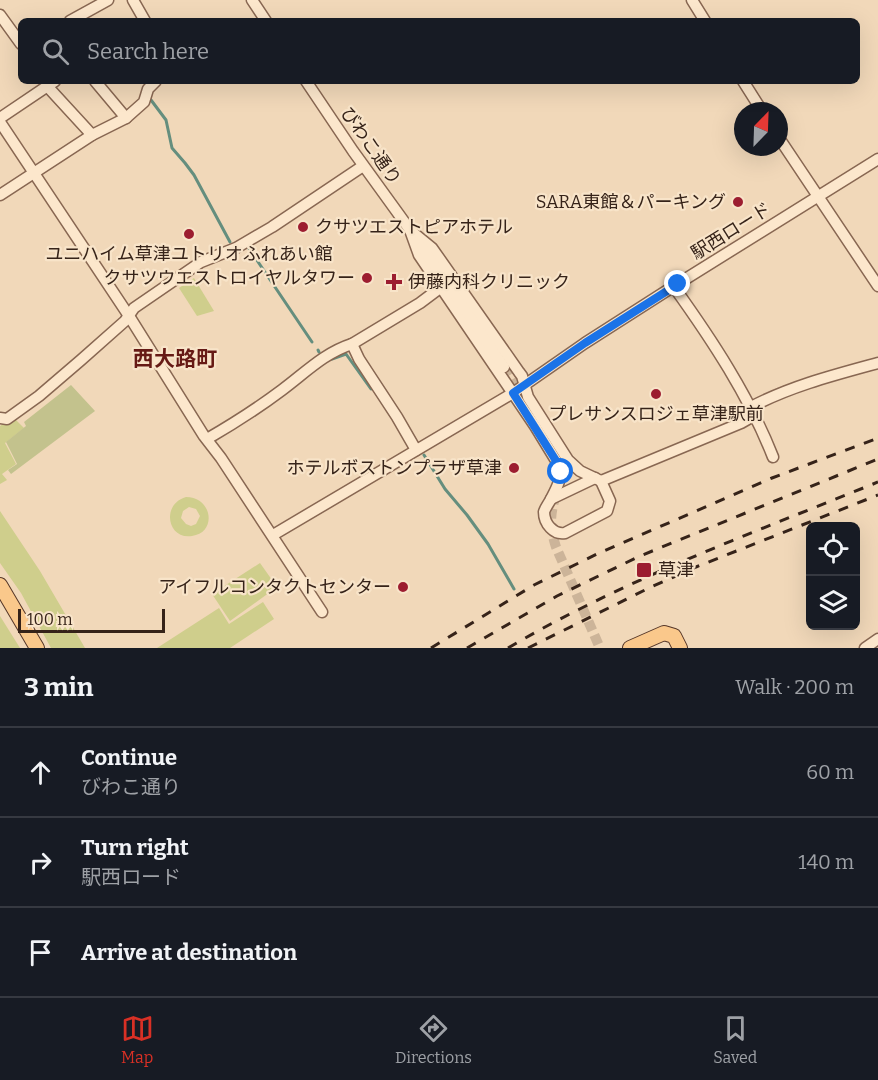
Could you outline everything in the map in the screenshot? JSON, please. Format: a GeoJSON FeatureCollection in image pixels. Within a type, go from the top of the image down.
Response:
{"type":"FeatureCollection","features":[{"type":"Feature","properties":{"kind":"main road"},"geometry":{"type":"LineString","coordinates":[[0,585],[38,648]]}},
{"type":"Feature","properties":{"kind":"main road"},"geometry":{"type":"LineString","coordinates":[[630,648],[664,633],[674,636],[680,648]]}},
{"type":"Feature","properties":{"kind":"street"},"geometry":{"type":"LineString","coordinates":[[75,18],[108,0]]}},
{"type":"Feature","properties":{"kind":"street"},"geometry":{"type":"LineString","coordinates":[[133,0],[143,18]]}},
{"type":"Feature","properties":{"kind":"street"},"geometry":{"type":"LineString","coordinates":[[252,0],[264,18]]}},
{"type":"Feature","properties":{"kind":"street"},"geometry":{"type":"LineString","coordinates":[[692,0],[703,18]]}},
{"type":"Feature","properties":{"kind":"street"},"geometry":{"type":"LineString","coordinates":[[0,15],[18,40]]}},
{"type":"Feature","properties":{"kind":"street"},"geometry":{"type":"LineString","coordinates":[[50,84],[0,120],[322,612]]}},
{"type":"Feature","properties":{"kind":"street"},"geometry":{"type":"LineString","coordinates":[[52,84],[92,135]]}},
{"type":"Feature","properties":{"kind":"street"},"geometry":{"type":"LineString","coordinates":[[98,84],[126,118]]}},
{"type":"Feature","properties":{"kind":"street"},"geometry":{"type":"LineString","coordinates":[[0,195],[92,135],[126,118],[144,102],[148,89],[153,84]]}},
{"type":"Feature","properties":{"kind":"street","name":"びわこ通り"},"geometry":{"type":"LineString","coordinates":[[308,84],[363,166],[410,230],[432,248],[522,376],[528,397],[568,460],[580,471],[598,479],[610,501],[607,511],[565,532],[558,533],[551,529],[544,514],[559,482],[560,467],[513,393],[419,255],[410,230]]}},
{"type":"Feature","properties":{"kind":"street"},"geometry":{"type":"LineString","coordinates":[[745,84],[756,102]]}},
{"type":"Feature","properties":{"kind":"street"},"geometry":{"type":"LineString","coordinates":[[788,152],[878,286]]}},
{"type":"Feature","properties":{"kind":"street","name":"駅西ロード"},"geometry":{"type":"LineString","coordinates":[[273,535],[513,393],[674,286],[878,159]]}},
{"type":"Feature","properties":{"kind":"street"},"geometry":{"type":"LineString","coordinates":[[0,418],[7,419],[39,396],[125,321],[134,308],[201,262],[236,248],[260,235],[363,166]]}},
{"type":"Feature","properties":{"kind":"street"},"geometry":{"type":"LineString","coordinates":[[410,230],[504,366]]}},
{"type":"Feature","properties":{"kind":"street"},"geometry":{"type":"LineString","coordinates":[[674,286],[702,326],[753,411],[773,457]]}},
{"type":"Feature","properties":{"kind":"street"},"geometry":{"type":"LineString","coordinates":[[207,439],[256,409],[306,373],[320,359],[339,348],[352,344],[420,303],[440,288]]}},
{"type":"Feature","properties":{"kind":"street"},"geometry":{"type":"LineString","coordinates":[[352,344],[416,450]]}},
{"type":"Feature","properties":{"kind":"street"},"geometry":{"type":"LineString","coordinates":[[550,499],[741,423],[774,395],[802,384],[878,363]]}},
{"type":"Feature","properties":{"kind":"street"},"geometry":{"type":"LineString","coordinates":[[865,648],[878,639]]}},
{"type":"Feature","properties":{"kind":"shaded area"},"geometry":{"type":"Polygon","coordinates":[[[194,278],[214,311],[197,316],[179,288],[194,278]]]}},
{"type":"Feature","properties":{"kind":"shaded area"},"geometry":{"type":"Polygon","coordinates":[[[71,385],[95,411],[11,474],[8,470],[17,464],[6,442],[26,426],[24,422],[71,385]]]}},
{"type":"Feature","properties":{"kind":"shaded area"},"geometry":{"type":"Polygon","coordinates":[[[13,417],[24,428],[5,443],[16,464],[2,474],[7,480],[0,484],[0,426],[13,417]]]}},
{"type":"Feature","properties":{"kind":"shaded area"},"geometry":{"type":"Polygon","coordinates":[[[186,497],[202,503],[208,515],[205,529],[192,536],[177,533],[170,521],[170,513],[178,501],[186,497]],[[189,507],[183,511],[181,518],[186,524],[191,526],[196,524],[200,516],[196,509],[189,507]]]}},
{"type":"Feature","properties":{"kind":"shaded area"},"geometry":{"type":"Polygon","coordinates":[[[0,511],[40,571],[85,648],[51,648],[21,593],[0,563],[0,511]]]}},
{"type":"Feature","properties":{"kind":"shaded area"},"geometry":{"type":"Polygon","coordinates":[[[260,563],[277,587],[230,621],[212,594],[260,563]]]}},
{"type":"Feature","properties":{"kind":"shaded area"},"geometry":{"type":"Polygon","coordinates":[[[263,602],[274,619],[230,648],[157,648],[219,608],[229,624],[263,602]]]}},
{"type":"Feature","properties":{"kind":"shaded area"},"geometry":{"type":"Polygon","coordinates":[[[0,616],[20,648],[0,648],[0,616]]]}},
{"type":"Feature","properties":{"kind":"waterway"},"geometry":{"type":"LineString","coordinates":[[151,100],[166,120],[172,148],[194,175],[230,242]]}},
{"type":"Feature","properties":{"kind":"waterway"},"geometry":{"type":"LineString","coordinates":[[248,247],[312,342]]}},
{"type":"Feature","properties":{"kind":"waterway"},"geometry":{"type":"LineString","coordinates":[[332,359],[346,354],[371,389]]}},
{"type":"Feature","properties":{"kind":"waterway"},"geometry":{"type":"LineString","coordinates":[[424,455],[445,489],[488,544],[514,589]]}},
{"type":"Feature","properties":{"kind":"tunnel"},"geometry":{"type":"LineString","coordinates":[[504,367],[522,396]]}},
{"type":"Feature","properties":{"kind":"tunnel"},"geometry":{"type":"LineString","coordinates":[[556,494],[551,520],[556,547],[600,648]]}},
{"type":"Feature","properties":{"kind":"railway"},"geometry":{"type":"LineString","coordinates":[[431,648],[534,585],[597,554],[772,478],[878,438]]}},
{"type":"Feature","properties":{"kind":"railway"},"geometry":{"type":"LineString","coordinates":[[467,648],[557,596],[640,556],[878,459]]}},
{"type":"Feature","properties":{"kind":"railway"},"geometry":{"type":"LineString","coordinates":[[508,648],[598,600],[690,558],[878,482]]}},
{"type":"Feature","properties":{"kind":"railway"},"geometry":{"type":"LineString","coordinates":[[528,648],[696,567],[878,495]]}},
{"type":"Feature","properties":{"kind":"place","name":"SARA東館＆パーキング"},"geometry":{"type":"Point","coordinates":[738,202]}},
{"type":"Feature","properties":{"kind":"place","name":"クサツエストピアホテル"},"geometry":{"type":"Point","coordinates":[303,227]}},
{"type":"Feature","properties":{"kind":"place","name":"ユニハイム草津ユトリオふれあい館"},"geometry":{"type":"Point","coordinates":[189,234]}},
{"type":"Feature","properties":{"kind":"place","name":"クサツウエストロイヤルタワー"},"geometry":{"type":"Point","coordinates":[367,278]}},
{"type":"Feature","properties":{"kind":"place","name":"伊藤内科クリニック"},"geometry":{"type":"Point","coordinates":[394,282]}},
{"type":"Feature","properties":{"kind":"place","name":"プレサンスロジェ草津駅前"},"geometry":{"type":"Point","coordinates":[656,394]}},
{"type":"Feature","properties":{"kind":"place","name":"ホテルボストンプラザ草津"},"geometry":{"type":"Point","coordinates":[514,468]}},
{"type":"Feature","properties":{"kind":"place","name":"草津"},"geometry":{"type":"Point","coordinates":[644,570]}},
{"type":"Feature","properties":{"kind":"place","name":"アイフルコンタクトセンター"},"geometry":{"type":"Point","coordinates":[403,587]}},
{"type":"Feature","properties":{"kind":"district","name":"西大路町"},"geometry":{"type":"Point","coordinates":[175,359]}},
{"type":"Feature","properties":{"kind":"route"},"geometry":{"type":"LineString","coordinates":[[561,472],[513,393],[585,343],[678,284]]}}]}
